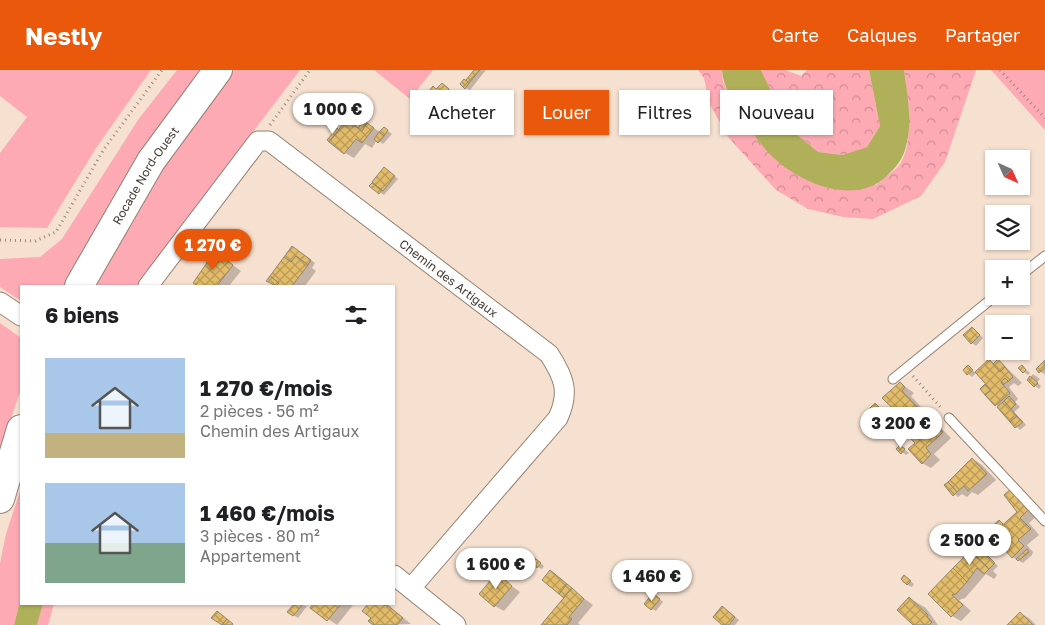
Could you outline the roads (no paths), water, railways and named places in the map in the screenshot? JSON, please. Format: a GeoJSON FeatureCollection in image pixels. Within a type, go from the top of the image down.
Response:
{"type":"FeatureCollection","features":[{"type":"Feature","properties":{"kind":"main road","name":"Rocade Nord-Ouest"},"geometry":{"type":"LineString","coordinates":[[80,285],[151,161],[218,70]]}},
{"type":"Feature","properties":{"kind":"main road"},"geometry":{"type":"LineString","coordinates":[[3,487],[20,432]]}},
{"type":"Feature","properties":{"kind":"street","name":"Chemin des Artigaux"},"geometry":{"type":"LineString","coordinates":[[149,285],[258,141],[270,141],[549,354],[560,372],[566,401],[558,418],[411,588]]}},
{"type":"Feature","properties":{"kind":"street"},"geometry":{"type":"LineString","coordinates":[[0,302],[20,315]]}},
{"type":"Feature","properties":{"kind":"street"},"geometry":{"type":"LineString","coordinates":[[395,576],[456,625]]}},
{"type":"Feature","properties":{"kind":"lane"},"geometry":{"type":"LineString","coordinates":[[1030,268],[1045,256]]}},
{"type":"Feature","properties":{"kind":"lane"},"geometry":{"type":"LineString","coordinates":[[893,379],[985,304]]}},
{"type":"Feature","properties":{"kind":"lane"},"geometry":{"type":"LineString","coordinates":[[949,418],[1045,521]]}}]}
